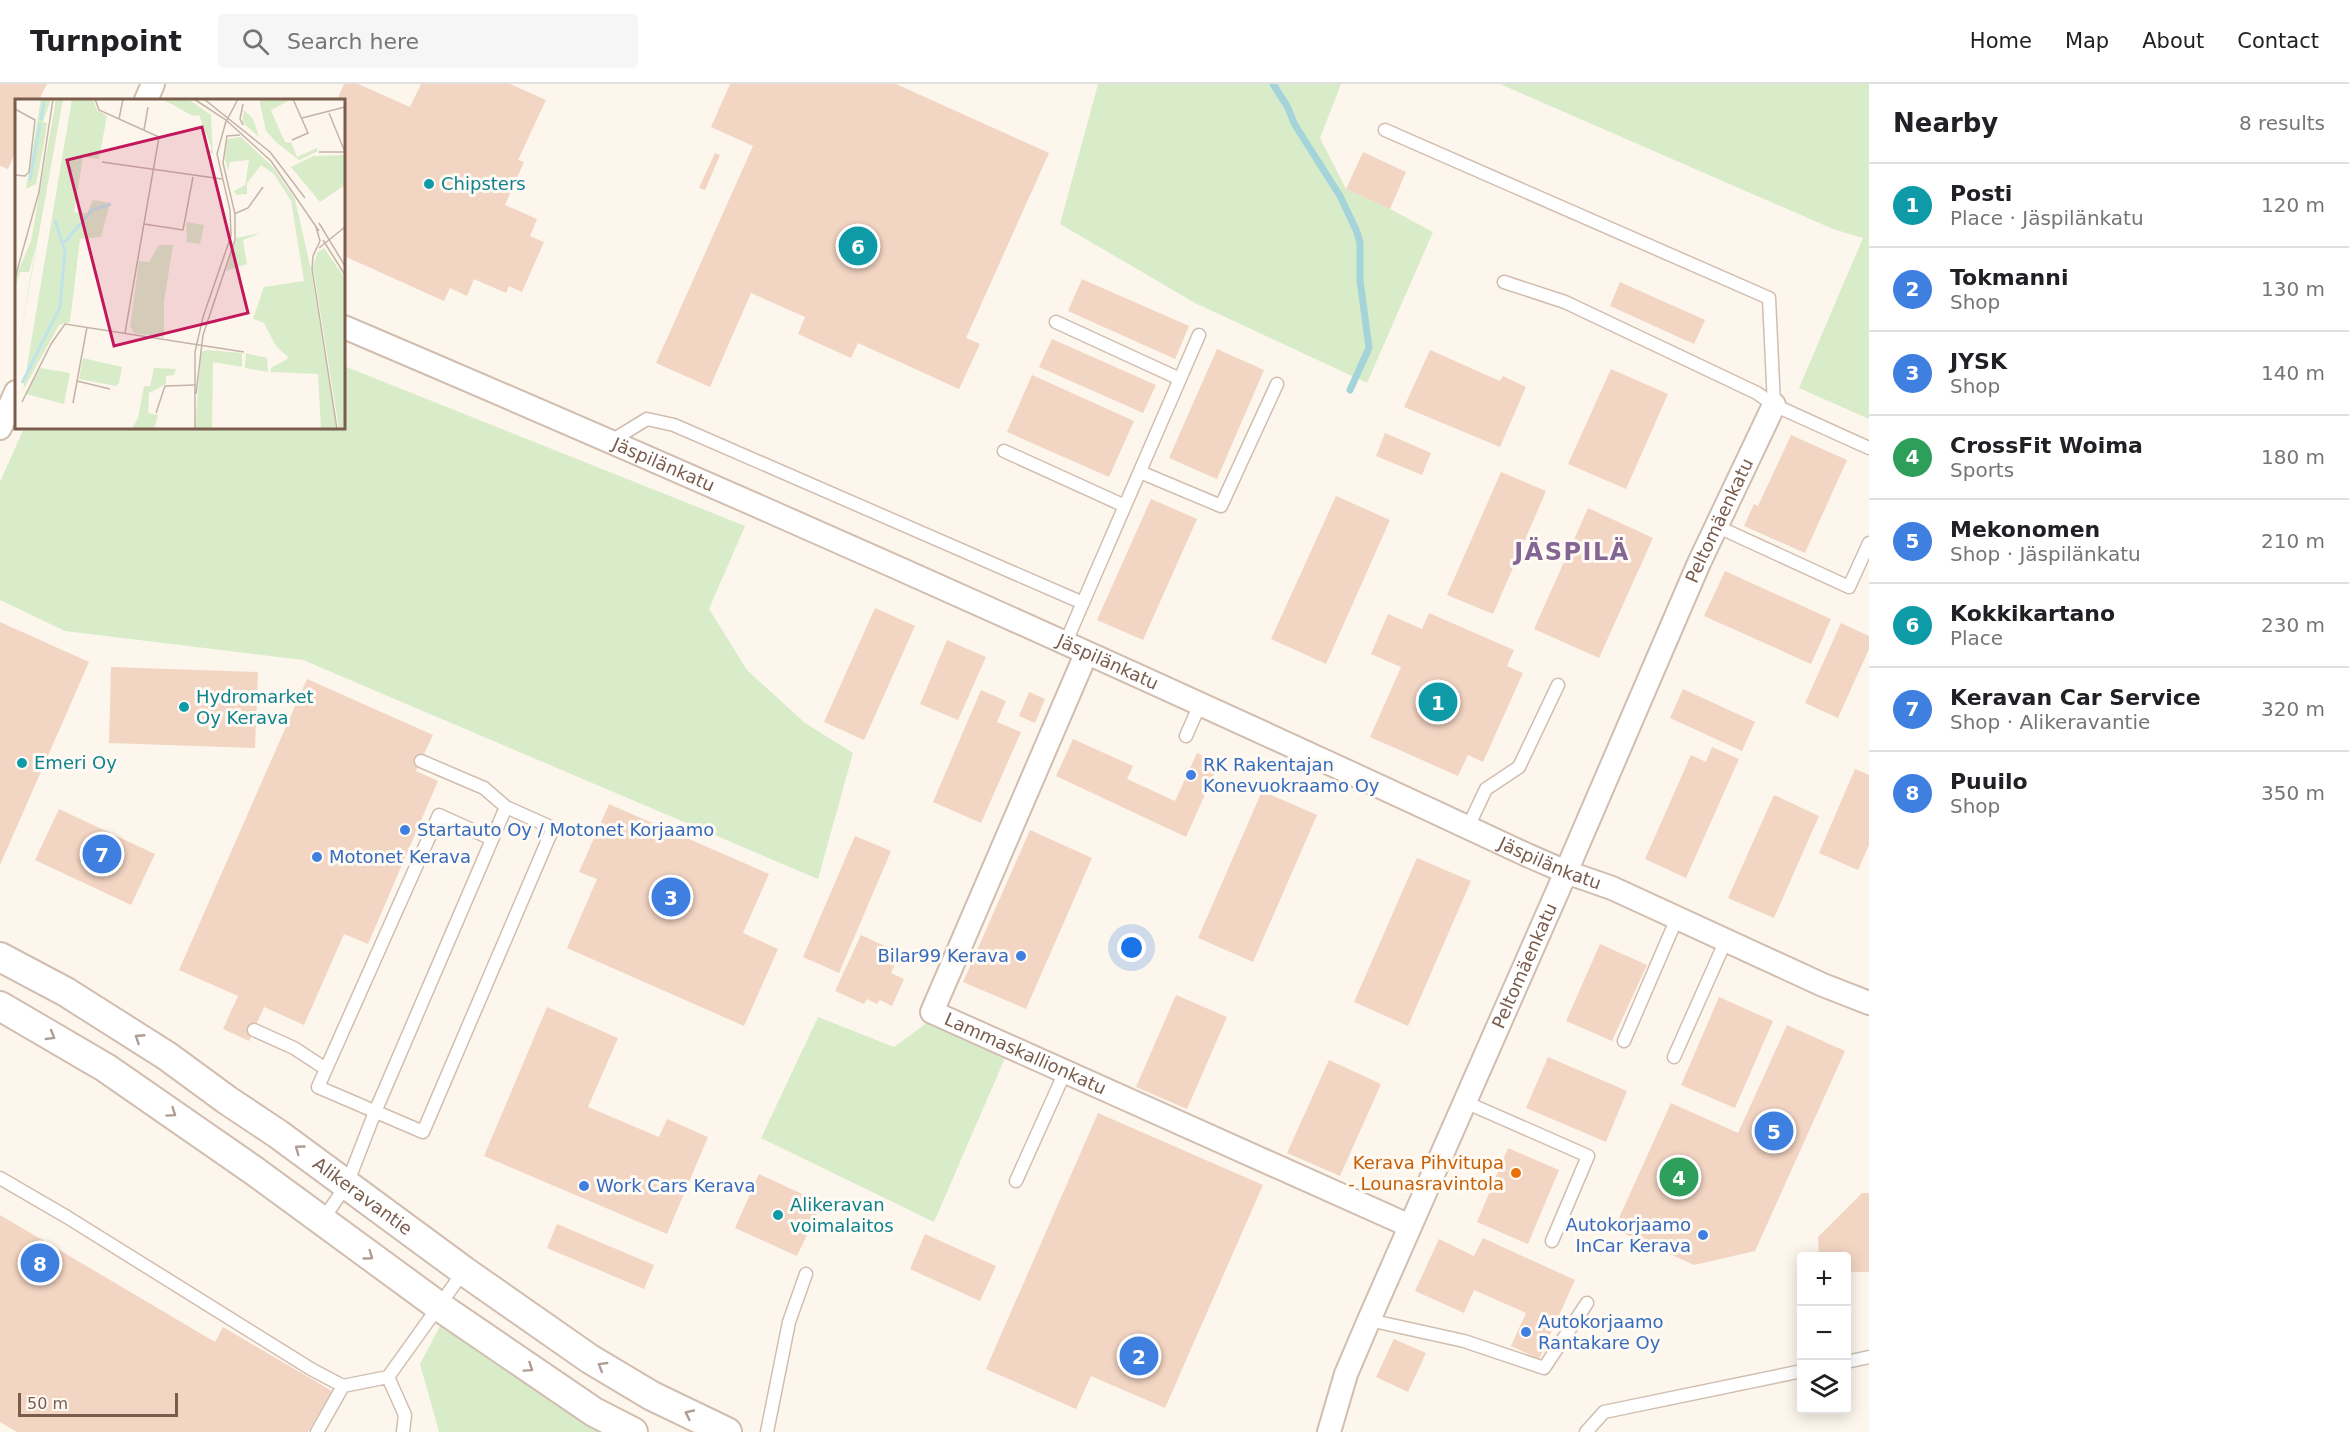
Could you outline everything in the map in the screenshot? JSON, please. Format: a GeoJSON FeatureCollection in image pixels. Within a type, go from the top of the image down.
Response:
{"type":"FeatureCollection","features":[{"type":"Feature","properties":{"kind":"street"},"geometry":{"type":"LineString","coordinates":[[146,99],[153,84]]}},
{"type":"Feature","properties":{"kind":"street","name":"Jäspilänkatu"},"geometry":{"type":"LineString","coordinates":[[345,327],[611,441],[1200,704],[1566,872],[1612,888],[1869,1004]]}},
{"type":"Feature","properties":{"kind":"street"},"geometry":{"type":"LineString","coordinates":[[0,428],[15,394]]}},
{"type":"Feature","properties":{"kind":"street","name":"Peltomäenkatu"},"geometry":{"type":"LineString","coordinates":[[1329,1432],[1346,1374],[1410,1226],[1716,526],[1774,405]]}},
{"type":"Feature","properties":{"kind":"street","name":"Lammaskallionkatu"},"geometry":{"type":"LineString","coordinates":[[1086,654],[932,1012],[1410,1226]]}},
{"type":"Feature","properties":{"kind":"street","name":"Alikeravantie"},"geometry":{"type":"LineString","coordinates":[[0,957],[66,992],[166,1056],[590,1359],[652,1396],[727,1432]]}},
{"type":"Feature","properties":{"kind":"street"},"geometry":{"type":"LineString","coordinates":[[0,1006],[106,1068],[253,1170],[440,1307],[594,1412],[633,1432]]}},
{"type":"Feature","properties":{"kind":"lane"},"geometry":{"type":"LineString","coordinates":[[1385,130],[1769,298],[1774,405]]}},
{"type":"Feature","properties":{"kind":"lane"},"geometry":{"type":"LineString","coordinates":[[1504,282],[1565,302],[1757,393],[1774,405],[1869,448]]}},
{"type":"Feature","properties":{"kind":"lane"},"geometry":{"type":"LineString","coordinates":[[1056,322],[1180,379]]}},
{"type":"Feature","properties":{"kind":"lane"},"geometry":{"type":"LineString","coordinates":[[1065,644],[1199,335]]}},
{"type":"Feature","properties":{"kind":"lane"},"geometry":{"type":"LineString","coordinates":[[1140,472],[1221,506],[1277,384]]}},
{"type":"Feature","properties":{"kind":"lane"},"geometry":{"type":"LineString","coordinates":[[611,441],[647,419],[674,425],[1083,603]]}},
{"type":"Feature","properties":{"kind":"lane"},"geometry":{"type":"LineString","coordinates":[[1004,451],[1125,506]]}},
{"type":"Feature","properties":{"kind":"lane"},"geometry":{"type":"LineString","coordinates":[[1716,526],[1849,587],[1869,543]]}},
{"type":"Feature","properties":{"kind":"lane"},"geometry":{"type":"LineString","coordinates":[[1468,827],[1486,789],[1519,768],[1558,685]]}},
{"type":"Feature","properties":{"kind":"lane"},"geometry":{"type":"LineString","coordinates":[[1186,736],[1200,704]]}},
{"type":"Feature","properties":{"kind":"lane"},"geometry":{"type":"LineString","coordinates":[[421,761],[484,788],[506,807],[553,828],[423,1132],[318,1087],[439,815],[492,839]]}},
{"type":"Feature","properties":{"kind":"lane"},"geometry":{"type":"LineString","coordinates":[[321,1222],[347,1184],[375,1112],[506,807]]}},
{"type":"Feature","properties":{"kind":"lane"},"geometry":{"type":"LineString","coordinates":[[1624,1041],[1677,918]]}},
{"type":"Feature","properties":{"kind":"lane"},"geometry":{"type":"LineString","coordinates":[[1674,1057],[1725,940]]}},
{"type":"Feature","properties":{"kind":"lane"},"geometry":{"type":"LineString","coordinates":[[254,1030],[294,1048],[326,1069]]}},
{"type":"Feature","properties":{"kind":"lane"},"geometry":{"type":"LineString","coordinates":[[1016,1181],[1065,1072]]}},
{"type":"Feature","properties":{"kind":"lane"},"geometry":{"type":"LineString","coordinates":[[1465,1102],[1588,1156],[1552,1241]]}},
{"type":"Feature","properties":{"kind":"lane"},"geometry":{"type":"LineString","coordinates":[[0,1178],[68,1217],[311,1369],[343,1386],[388,1377],[464,1271]]}},
{"type":"Feature","properties":{"kind":"lane"},"geometry":{"type":"LineString","coordinates":[[767,1432],[789,1322],[806,1274]]}},
{"type":"Feature","properties":{"kind":"lane"},"geometry":{"type":"LineString","coordinates":[[1370,1320],[1464,1341],[1544,1368],[1587,1303]]}},
{"type":"Feature","properties":{"kind":"lane"},"geometry":{"type":"LineString","coordinates":[[1851,1361],[1869,1358]]}},
{"type":"Feature","properties":{"kind":"lane"},"geometry":{"type":"LineString","coordinates":[[1586,1432],[1604,1412],[1797,1372]]}},
{"type":"Feature","properties":{"kind":"lane"},"geometry":{"type":"LineString","coordinates":[[388,1377],[405,1415],[403,1432]]}},
{"type":"Feature","properties":{"kind":"lane"},"geometry":{"type":"LineString","coordinates":[[317,1432],[343,1386]]}},
{"type":"Feature","properties":{"kind":"green space"},"geometry":{"type":"Polygon","coordinates":[[[1098,84],[1341,84],[1320,138],[1346,189],[1433,232],[1367,383],[1195,303],[1060,224],[1098,84]]]}},
{"type":"Feature","properties":{"kind":"green space"},"geometry":{"type":"Polygon","coordinates":[[[1500,84],[1869,84],[1869,419],[1799,388],[1863,238],[1833,229],[1500,84]]]}},
{"type":"Feature","properties":{"kind":"green space"},"geometry":{"type":"Polygon","coordinates":[[[345,366],[745,526],[709,609],[747,670],[805,723],[853,753],[818,879],[303,660],[65,631],[0,600],[0,482],[24,429],[345,429],[345,366]]]}},
{"type":"Feature","properties":{"kind":"green space"},"geometry":{"type":"Polygon","coordinates":[[[818,1017],[894,1047],[928,1022],[1005,1058],[934,1222],[761,1138],[818,1017]]]}},
{"type":"Feature","properties":{"kind":"green space"},"geometry":{"type":"Polygon","coordinates":[[[442,1322],[615,1432],[439,1432],[420,1364],[442,1322]]]}},
{"type":"Feature","properties":{"kind":"building"},"geometry":{"type":"Polygon","coordinates":[[[0,84],[47,84],[40,99],[15,99],[15,153],[8,169],[0,166],[0,84]]]}},
{"type":"Feature","properties":{"kind":"building","name":"Chipsters"},"geometry":{"type":"Polygon","coordinates":[[[344,84],[358,84],[410,107],[421,84],[510,84],[546,100],[518,160],[524,162],[505,205],[537,219],[530,236],[544,242],[522,292],[509,286],[506,293],[474,279],[467,296],[450,288],[444,301],[345,256],[345,99],[337,99],[344,84]]]}},
{"type":"Feature","properties":{"kind":"building"},"geometry":{"type":"Polygon","coordinates":[[[730,84],[896,84],[1049,153],[966,338],[980,344],[959,389],[858,343],[851,358],[798,334],[805,317],[751,293],[710,387],[656,363],[753,146],[711,127],[730,84]]]}},
{"type":"Feature","properties":{"kind":"building"},"geometry":{"type":"Polygon","coordinates":[[[1363,152],[1406,172],[1390,209],[1346,189],[1363,152]]]}},
{"type":"Feature","properties":{"kind":"building"},"geometry":{"type":"Polygon","coordinates":[[[715,153],[720,155],[705,190],[699,188],[715,153]]]}},
{"type":"Feature","properties":{"kind":"building"},"geometry":{"type":"Polygon","coordinates":[[[1082,279],[1189,326],[1175,359],[1068,311],[1082,279]]]}},
{"type":"Feature","properties":{"kind":"building"},"geometry":{"type":"Polygon","coordinates":[[[1620,282],[1705,320],[1694,344],[1610,306],[1620,282]]]}},
{"type":"Feature","properties":{"kind":"building"},"geometry":{"type":"Polygon","coordinates":[[[1052,339],[1156,385],[1143,413],[1039,367],[1052,339]]]}},
{"type":"Feature","properties":{"kind":"building"},"geometry":{"type":"Polygon","coordinates":[[[1217,349],[1264,370],[1217,479],[1169,458],[1217,349]]]}},
{"type":"Feature","properties":{"kind":"building"},"geometry":{"type":"Polygon","coordinates":[[[1430,350],[1500,381],[1503,376],[1526,387],[1500,447],[1404,407],[1430,350]]]}},
{"type":"Feature","properties":{"kind":"building"},"geometry":{"type":"Polygon","coordinates":[[[1611,369],[1668,394],[1626,489],[1568,464],[1611,369]]]}},
{"type":"Feature","properties":{"kind":"building"},"geometry":{"type":"Polygon","coordinates":[[[1032,375],[1134,421],[1109,477],[1007,432],[1032,375]]]}},
{"type":"Feature","properties":{"kind":"building"},"geometry":{"type":"Polygon","coordinates":[[[1385,433],[1431,453],[1422,475],[1376,456],[1385,433]]]}},
{"type":"Feature","properties":{"kind":"building"},"geometry":{"type":"Polygon","coordinates":[[[1791,435],[1847,460],[1805,553],[1744,526],[1754,504],[1758,506],[1791,435]]]}},
{"type":"Feature","properties":{"kind":"building"},"geometry":{"type":"Polygon","coordinates":[[[1501,472],[1546,491],[1493,614],[1447,595],[1501,472]]]}},
{"type":"Feature","properties":{"kind":"building"},"geometry":{"type":"Polygon","coordinates":[[[1336,496],[1390,520],[1326,664],[1271,639],[1336,496]]]}},
{"type":"Feature","properties":{"kind":"building"},"geometry":{"type":"Polygon","coordinates":[[[1151,499],[1197,519],[1143,640],[1097,620],[1151,499]]]}},
{"type":"Feature","properties":{"kind":"building"},"geometry":{"type":"Polygon","coordinates":[[[1588,508],[1653,538],[1599,658],[1534,629],[1588,508]]]}},
{"type":"Feature","properties":{"kind":"building"},"geometry":{"type":"Polygon","coordinates":[[[1725,571],[1831,619],[1811,664],[1704,616],[1725,571]]]}},
{"type":"Feature","properties":{"kind":"building"},"geometry":{"type":"Polygon","coordinates":[[[875,608],[915,626],[864,740],[824,722],[875,608]]]}},
{"type":"Feature","properties":{"kind":"building"},"geometry":{"type":"Polygon","coordinates":[[[1429,613],[1514,650],[1507,666],[1523,673],[1483,762],[1468,755],[1458,776],[1370,737],[1401,667],[1371,654],[1388,614],[1422,629],[1429,613]]]}},
{"type":"Feature","properties":{"kind":"building","name":"Emeri Oy"},"geometry":{"type":"Polygon","coordinates":[[[0,622],[89,662],[0,865],[0,622]]]}},
{"type":"Feature","properties":{"kind":"building"},"geometry":{"type":"Polygon","coordinates":[[[1841,623],[1869,636],[1869,649],[1838,718],[1805,703],[1841,623]]]}},
{"type":"Feature","properties":{"kind":"building"},"geometry":{"type":"Polygon","coordinates":[[[947,640],[986,657],[958,720],[920,704],[947,640]]]}},
{"type":"Feature","properties":{"kind":"building","name":"Hydromarket Oy Kerava"},"geometry":{"type":"Polygon","coordinates":[[[111,667],[258,672],[255,748],[109,743],[111,667]]]}},
{"type":"Feature","properties":{"kind":"building","name":"Motonet Kerava"},"geometry":{"type":"Polygon","coordinates":[[[307,679],[433,735],[416,771],[438,781],[368,944],[344,934],[304,1025],[264,1007],[249,1041],[223,1029],[238,996],[179,970],[307,679]]]}},
{"type":"Feature","properties":{"kind":"building"},"geometry":{"type":"Polygon","coordinates":[[[1683,689],[1755,722],[1742,751],[1670,718],[1683,689]]]}},
{"type":"Feature","properties":{"kind":"building"},"geometry":{"type":"Polygon","coordinates":[[[981,690],[1006,701],[997,722],[1021,732],[981,823],[933,802],[981,690]]]}},
{"type":"Feature","properties":{"kind":"building"},"geometry":{"type":"Polygon","coordinates":[[[1029,692],[1045,699],[1035,723],[1019,716],[1029,692]]]}},
{"type":"Feature","properties":{"kind":"building"},"geometry":{"type":"Polygon","coordinates":[[[1073,739],[1133,766],[1127,779],[1175,801],[1197,753],[1219,763],[1186,837],[1056,776],[1073,739]]]}},
{"type":"Feature","properties":{"kind":"building"},"geometry":{"type":"Polygon","coordinates":[[[1712,747],[1739,759],[1686,878],[1645,859],[1691,755],[1706,762],[1712,747]]]}},
{"type":"Feature","properties":{"kind":"building"},"geometry":{"type":"Polygon","coordinates":[[[1855,769],[1869,775],[1869,845],[1858,870],[1819,853],[1855,769]]]}},
{"type":"Feature","properties":{"kind":"building"},"geometry":{"type":"Polygon","coordinates":[[[1262,791],[1317,815],[1253,962],[1198,938],[1262,791]]]}},
{"type":"Feature","properties":{"kind":"building"},"geometry":{"type":"Polygon","coordinates":[[[1774,795],[1819,816],[1774,918],[1728,898],[1774,795]]]}},
{"type":"Feature","properties":{"kind":"building"},"geometry":{"type":"Polygon","coordinates":[[[609,804],[769,874],[743,933],[778,949],[744,1026],[567,948],[597,879],[579,872],[609,804]]]}},
{"type":"Feature","properties":{"kind":"building"},"geometry":{"type":"Polygon","coordinates":[[[59,809],[155,854],[131,905],[35,860],[59,809]]]}},
{"type":"Feature","properties":{"kind":"building"},"geometry":{"type":"Polygon","coordinates":[[[1030,830],[1092,858],[1026,1009],[963,982],[1030,830]]]}},
{"type":"Feature","properties":{"kind":"building"},"geometry":{"type":"Polygon","coordinates":[[[855,836],[891,851],[839,973],[803,957],[855,836]]]}},
{"type":"Feature","properties":{"kind":"building"},"geometry":{"type":"Polygon","coordinates":[[[1417,858],[1471,881],[1408,1026],[1354,1002],[1417,858]]]}},
{"type":"Feature","properties":{"kind":"building"},"geometry":{"type":"Polygon","coordinates":[[[861,935],[900,953],[891,973],[904,979],[892,1006],[880,1000],[877,1004],[867,999],[864,1004],[835,991],[861,935]]]}},
{"type":"Feature","properties":{"kind":"building"},"geometry":{"type":"Polygon","coordinates":[[[1600,944],[1647,965],[1612,1041],[1566,1021],[1600,944]]]}},
{"type":"Feature","properties":{"kind":"building"},"geometry":{"type":"Polygon","coordinates":[[[1176,995],[1227,1017],[1187,1109],[1136,1087],[1176,995]]]}},
{"type":"Feature","properties":{"kind":"building"},"geometry":{"type":"Polygon","coordinates":[[[1719,997],[1773,1021],[1735,1108],[1681,1085],[1719,997]]]}},
{"type":"Feature","properties":{"kind":"building"},"geometry":{"type":"Polygon","coordinates":[[[547,1007],[618,1038],[588,1107],[659,1137],[667,1119],[708,1137],[667,1234],[484,1156],[547,1007]]]}},
{"type":"Feature","properties":{"kind":"building"},"geometry":{"type":"Polygon","coordinates":[[[1787,1025],[1845,1051],[1755,1251],[1694,1265],[1614,1229],[1671,1103],[1738,1133],[1787,1025]]]}},
{"type":"Feature","properties":{"kind":"building"},"geometry":{"type":"Polygon","coordinates":[[[1548,1057],[1627,1091],[1606,1142],[1526,1108],[1548,1057]]]}},
{"type":"Feature","properties":{"kind":"building"},"geometry":{"type":"Polygon","coordinates":[[[1329,1060],[1381,1084],[1340,1176],[1287,1153],[1329,1060]]]}},
{"type":"Feature","properties":{"kind":"building"},"geometry":{"type":"Polygon","coordinates":[[[1098,1113],[1263,1185],[1165,1408],[1091,1376],[1076,1409],[986,1369],[1098,1113]]]}},
{"type":"Feature","properties":{"kind":"building"},"geometry":{"type":"Polygon","coordinates":[[[1508,1148],[1559,1170],[1528,1244],[1477,1222],[1508,1148]]]}},
{"type":"Feature","properties":{"kind":"building","name":"Alikeravan voimalaitos"},"geometry":{"type":"Polygon","coordinates":[[[759,1174],[822,1203],[797,1256],[735,1228],[759,1174]]]}},
{"type":"Feature","properties":{"kind":"building"},"geometry":{"type":"Polygon","coordinates":[[[1862,1193],[1869,1193],[1869,1272],[1851,1272],[1851,1252],[1819,1252],[1818,1237],[1862,1193]]]}},
{"type":"Feature","properties":{"kind":"building"},"geometry":{"type":"Polygon","coordinates":[[[0,1215],[215,1342],[223,1327],[332,1391],[308,1432],[17,1432],[0,1422],[0,1215]]]}},
{"type":"Feature","properties":{"kind":"building"},"geometry":{"type":"Polygon","coordinates":[[[557,1224],[654,1265],[644,1289],[547,1248],[557,1224]]]}},
{"type":"Feature","properties":{"kind":"building"},"geometry":{"type":"Polygon","coordinates":[[[925,1234],[996,1266],[980,1301],[910,1269],[925,1234]]]}},
{"type":"Feature","properties":{"kind":"building"},"geometry":{"type":"Polygon","coordinates":[[[1483,1238],[1575,1280],[1539,1359],[1511,1346],[1526,1313],[1474,1290],[1464,1313],[1415,1291],[1439,1239],[1474,1256],[1483,1238]]]}},
{"type":"Feature","properties":{"kind":"building"},"geometry":{"type":"Polygon","coordinates":[[[1394,1339],[1426,1353],[1408,1392],[1376,1377],[1394,1339]]]}},
{"type":"Feature","properties":{"kind":"waterway"},"geometry":{"type":"LineString","coordinates":[[1273,84],[1287,106],[1295,125],[1340,196],[1360,243],[1360,280],[1369,348],[1350,390]]}},
{"type":"Feature","properties":{"kind":"place","name":"Chipsters"},"geometry":{"type":"Point","coordinates":[429,184]}},
{"type":"Feature","properties":{"kind":"place","name":"Kokkikartano"},"geometry":{"type":"Point","coordinates":[858,246]}},
{"type":"Feature","properties":{"kind":"place","name":"Posti"},"geometry":{"type":"Point","coordinates":[1438,702]}},
{"type":"Feature","properties":{"kind":"place","name":"Hydromarket Oy Kerava"},"geometry":{"type":"Point","coordinates":[184,707]}},
{"type":"Feature","properties":{"kind":"place","name":"Emeri Oy"},"geometry":{"type":"Point","coordinates":[22,763]}},
{"type":"Feature","properties":{"kind":"place","name":"RK Rakentajan Konevuokraamo Oy"},"geometry":{"type":"Point","coordinates":[1191,775]}},
{"type":"Feature","properties":{"kind":"place","name":"Startauto Oy / Motonet Korjaamo"},"geometry":{"type":"Point","coordinates":[405,830]}},
{"type":"Feature","properties":{"kind":"place","name":"Keravan Car Service"},"geometry":{"type":"Point","coordinates":[102,854]}},
{"type":"Feature","properties":{"kind":"place","name":"Motonet Kerava"},"geometry":{"type":"Point","coordinates":[317,857]}},
{"type":"Feature","properties":{"kind":"place","name":"JYSK"},"geometry":{"type":"Point","coordinates":[671,897]}},
{"type":"Feature","properties":{"kind":"place","name":"Bilar99 Kerava"},"geometry":{"type":"Point","coordinates":[1021,956]}},
{"type":"Feature","properties":{"kind":"place","name":"Mekonomen"},"geometry":{"type":"Point","coordinates":[1774,1131]}},
{"type":"Feature","properties":{"kind":"place","name":"Kerava Pihvitupa - Lounasravintola"},"geometry":{"type":"Point","coordinates":[1516,1173]}},
{"type":"Feature","properties":{"kind":"place","name":"CrossFit Woima"},"geometry":{"type":"Point","coordinates":[1679,1177]}},
{"type":"Feature","properties":{"kind":"place","name":"Work Cars Kerava"},"geometry":{"type":"Point","coordinates":[584,1186]}},
{"type":"Feature","properties":{"kind":"place","name":"Alikeravan voimalaitos"},"geometry":{"type":"Point","coordinates":[778,1215]}},
{"type":"Feature","properties":{"kind":"place","name":"Autokorjaamo InCar Kerava"},"geometry":{"type":"Point","coordinates":[1703,1235]}},
{"type":"Feature","properties":{"kind":"place","name":"Puuilo"},"geometry":{"type":"Point","coordinates":[40,1263]}},
{"type":"Feature","properties":{"kind":"place","name":"Autokorjaamo Rantakare Oy"},"geometry":{"type":"Point","coordinates":[1526,1332]}},
{"type":"Feature","properties":{"kind":"place","name":"Tokmanni"},"geometry":{"type":"Point","coordinates":[1139,1356]}},
{"type":"Feature","properties":{"kind":"district","name":"JÄSPILÄ"},"geometry":{"type":"Point","coordinates":[1572,552]}}]}
